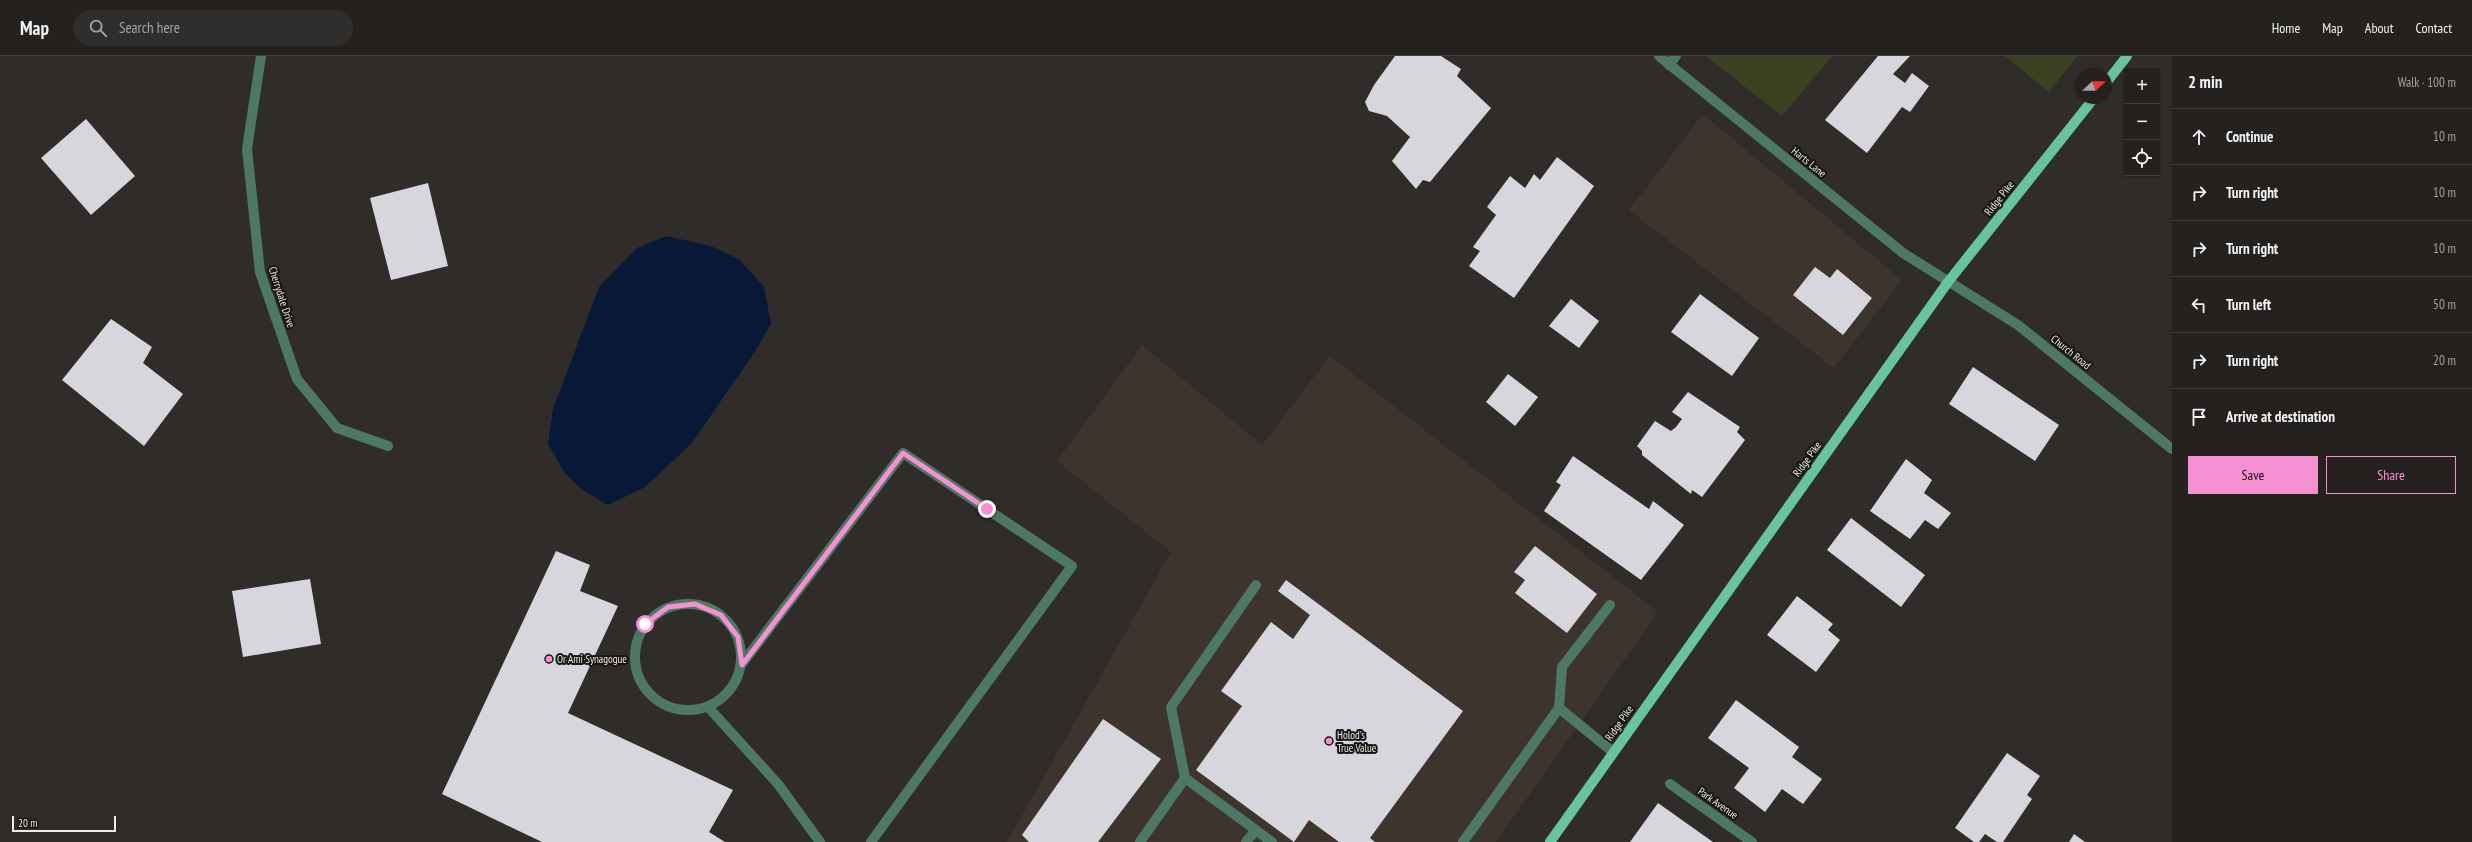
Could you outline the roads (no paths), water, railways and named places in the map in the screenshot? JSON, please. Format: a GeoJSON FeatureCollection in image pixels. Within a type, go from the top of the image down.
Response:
{"type":"FeatureCollection","features":[{"type":"Feature","properties":{"kind":"main road"},"geometry":{"type":"LineString","coordinates":[[2112,75],[2127,56]]}},
{"type":"Feature","properties":{"kind":"main road","name":"Ridge Pike"},"geometry":{"type":"LineString","coordinates":[[1550,842],[1948,282],[2089,104]]}},
{"type":"Feature","properties":{"kind":"street","name":"Cherrydale Drive"},"geometry":{"type":"LineString","coordinates":[[261,56],[247,149],[260,272],[297,379],[337,428],[388,446]]}},
{"type":"Feature","properties":{"kind":"street","name":"Harts Lane"},"geometry":{"type":"LineString","coordinates":[[1659,56],[1903,253],[1948,282]]}},
{"type":"Feature","properties":{"kind":"street"},"geometry":{"type":"LineString","coordinates":[[1669,65],[1676,56]]}},
{"type":"Feature","properties":{"kind":"street","name":"Church Road"},"geometry":{"type":"LineString","coordinates":[[1948,282],[2018,325],[2172,449]]}},
{"type":"Feature","properties":{"kind":"street"},"geometry":{"type":"LineString","coordinates":[[742,665],[738,637],[721,615],[695,604],[668,607],[645,624],[635,650],[638,678],[655,700],[681,711],[709,708],[731,691],[742,665],[903,453],[1072,566],[871,842]]}},
{"type":"Feature","properties":{"kind":"street"},"geometry":{"type":"LineString","coordinates":[[1256,585],[1171,707],[1185,778],[1272,842]]}},
{"type":"Feature","properties":{"kind":"street"},"geometry":{"type":"LineString","coordinates":[[1463,842],[1559,708],[1562,668],[1610,605]]}},
{"type":"Feature","properties":{"kind":"street"},"geometry":{"type":"LineString","coordinates":[[709,708],[778,784],[820,842]]}},
{"type":"Feature","properties":{"kind":"street"},"geometry":{"type":"LineString","coordinates":[[1559,708],[1613,752]]}},
{"type":"Feature","properties":{"kind":"street"},"geometry":{"type":"LineString","coordinates":[[1140,842],[1185,778]]}},
{"type":"Feature","properties":{"kind":"street","name":"Park Avenue"},"geometry":{"type":"LineString","coordinates":[[1670,784],[1752,842]]}},
{"type":"Feature","properties":{"kind":"street"},"geometry":{"type":"LineString","coordinates":[[1246,842],[1256,830]]}},
{"type":"Feature","properties":{"kind":"water"},"geometry":{"type":"Polygon","coordinates":[[[666,236],[711,246],[740,260],[764,287],[771,324],[752,356],[691,444],[645,487],[608,505],[581,489],[564,472],[548,444],[553,409],[599,287],[637,248],[666,236]]]}},
{"type":"Feature","properties":{"kind":"place","name":"Or Ami Synagogue"},"geometry":{"type":"Point","coordinates":[549,659]}},
{"type":"Feature","properties":{"kind":"place","name":"Holod's True Value"},"geometry":{"type":"Point","coordinates":[1329,741]}}]}
